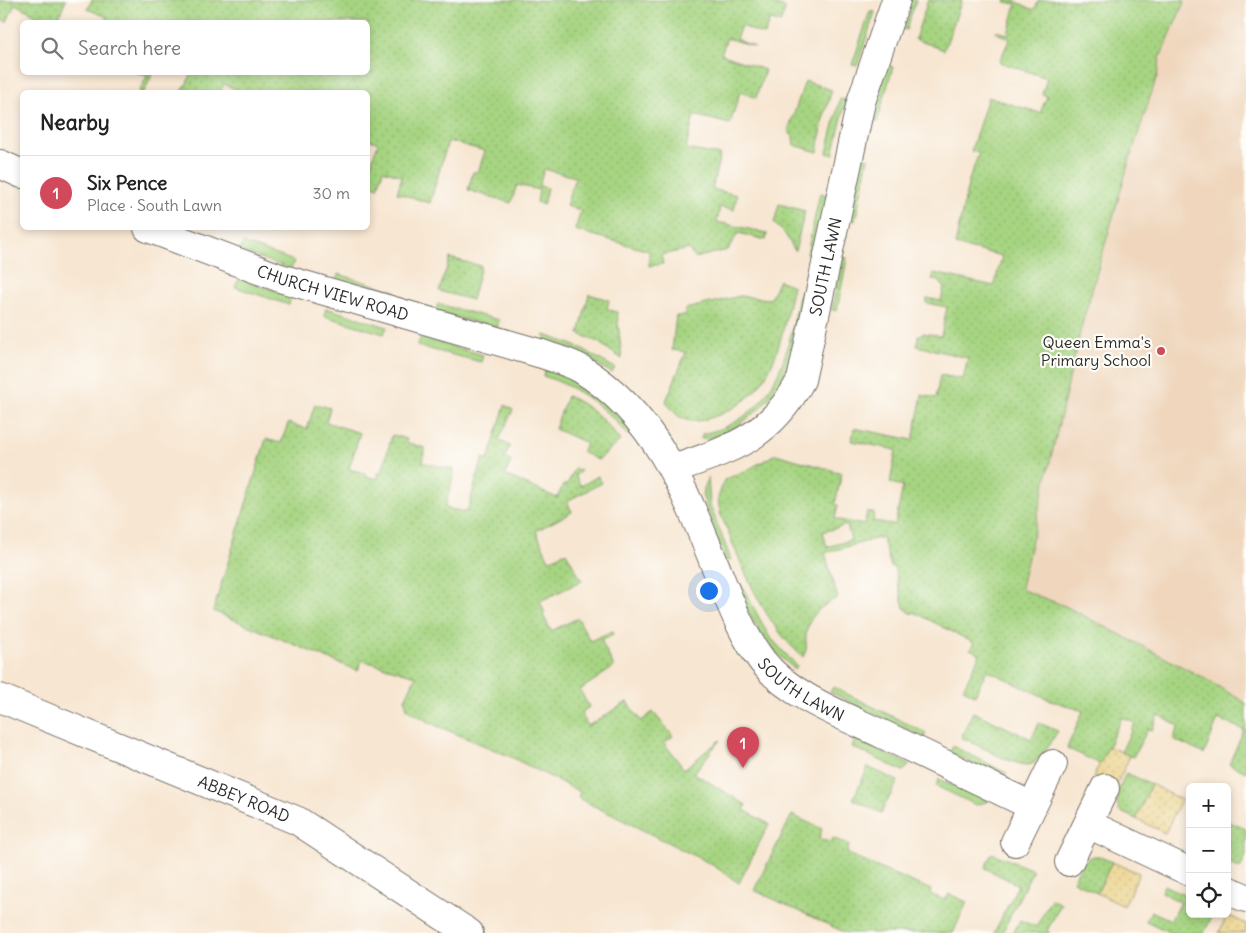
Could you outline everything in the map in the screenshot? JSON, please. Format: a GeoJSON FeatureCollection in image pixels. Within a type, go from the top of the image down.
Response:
{"type":"FeatureCollection","features":[{"type":"Feature","properties":{"kind":"street","name":"SOUTH LAWN"},"geometry":{"type":"LineString","coordinates":[[674,469],[726,451],[762,429],[781,412],[800,380],[812,335],[858,114],[896,0]]}},
{"type":"Feature","properties":{"kind":"street"},"geometry":{"type":"LineString","coordinates":[[0,164],[20,173]]}},
{"type":"Feature","properties":{"kind":"street","name":"CHURCH VIEW ROAD"},"geometry":{"type":"LineString","coordinates":[[153,230],[280,278],[522,349]]}},
{"type":"Feature","properties":{"kind":"street","name":"SOUTH LAWN"},"geometry":{"type":"LineString","coordinates":[[522,349],[569,363],[602,383],[644,423],[674,469],[733,609],[748,639],[764,663],[786,682],[818,703],[1032,806]]}},
{"type":"Feature","properties":{"kind":"street","name":"ABBEY ROAD"},"geometry":{"type":"LineString","coordinates":[[0,698],[298,821],[469,933]]}},
{"type":"Feature","properties":{"kind":"street"},"geometry":{"type":"LineString","coordinates":[[1015,842],[1053,764]]}},
{"type":"Feature","properties":{"kind":"street"},"geometry":{"type":"LineString","coordinates":[[1069,862],[1105,788]]}},
{"type":"Feature","properties":{"kind":"street"},"geometry":{"type":"LineString","coordinates":[[1088,824],[1186,870]]}},
{"type":"Feature","properties":{"kind":"street"},"geometry":{"type":"LineString","coordinates":[[1231,892],[1246,898]]}},
{"type":"Feature","properties":{"kind":"shaded area","name":"Queen Emma's Primary School"},"geometry":{"type":"Polygon","coordinates":[[[1185,0],[1246,0],[1246,703],[1202,677],[1021,588],[1081,328],[1128,165],[1157,76],[1160,58],[1185,0]]]}},
{"type":"Feature","properties":{"kind":"green space"},"geometry":{"type":"Polygon","coordinates":[[[0,0],[66,0],[57,20],[46,20],[15,4],[7,22],[0,19],[0,0]]]}},
{"type":"Feature","properties":{"kind":"green space"},"geometry":{"type":"Polygon","coordinates":[[[92,0],[772,0],[771,3],[786,8],[780,23],[770,19],[764,35],[741,26],[736,39],[755,47],[727,38],[721,54],[765,70],[756,98],[740,92],[730,124],[694,115],[686,149],[720,155],[712,189],[737,195],[734,210],[720,207],[717,222],[767,233],[766,240],[738,233],[728,250],[694,258],[689,249],[661,255],[663,264],[649,266],[649,251],[575,230],[581,210],[566,206],[575,177],[544,169],[539,186],[547,188],[543,205],[537,202],[539,190],[517,185],[511,203],[468,190],[473,172],[478,172],[485,151],[448,141],[430,203],[397,193],[402,176],[383,170],[378,188],[370,186],[370,165],[378,143],[370,140],[370,90],[238,90],[224,84],[221,90],[183,90],[191,75],[370,75],[370,20],[106,20],[107,17],[87,9],[92,0]]]}},
{"type":"Feature","properties":{"kind":"green space"},"geometry":{"type":"Polygon","coordinates":[[[909,0],[916,0],[906,30],[899,28],[909,0]]]}},
{"type":"Feature","properties":{"kind":"green space"},"geometry":{"type":"Polygon","coordinates":[[[928,0],[962,0],[944,50],[915,39],[928,0]]]}},
{"type":"Feature","properties":{"kind":"green space"},"geometry":{"type":"Polygon","coordinates":[[[1006,0],[1013,0],[1034,10],[1039,0],[1185,0],[1160,58],[1157,76],[1128,165],[1081,328],[1021,587],[1025,591],[1065,606],[1202,677],[1246,703],[1246,772],[1229,764],[1244,730],[1218,719],[1204,754],[1173,739],[1179,726],[1158,715],[1152,730],[1148,729],[1133,757],[1121,752],[1135,723],[1122,717],[1100,764],[1067,748],[1083,711],[1050,700],[987,670],[975,695],[963,689],[980,654],[970,649],[974,643],[914,612],[912,614],[904,608],[894,567],[891,567],[882,537],[825,553],[838,598],[822,607],[810,622],[807,628],[806,648],[803,657],[775,626],[764,609],[720,513],[718,498],[724,480],[776,454],[842,473],[835,504],[838,505],[835,519],[864,525],[867,512],[874,513],[873,521],[895,525],[903,486],[890,483],[896,450],[852,441],[854,428],[913,440],[922,395],[936,398],[940,375],[963,379],[968,358],[917,346],[918,335],[923,333],[941,336],[947,307],[926,303],[927,298],[941,301],[944,287],[939,281],[932,280],[934,273],[994,286],[1002,256],[955,245],[969,180],[979,153],[971,151],[988,97],[1040,113],[1047,96],[1042,94],[1047,78],[999,62],[1010,38],[996,33],[996,31],[1008,34],[1016,4],[1005,2],[1006,0]],[[847,525],[823,532],[827,547],[851,540],[847,525]]]}},
{"type":"Feature","properties":{"kind":"green space"},"geometry":{"type":"Polygon","coordinates":[[[870,11],[875,12],[857,66],[852,65],[870,11]]]}},
{"type":"Feature","properties":{"kind":"green space"},"geometry":{"type":"Polygon","coordinates":[[[886,65],[893,67],[877,122],[870,120],[886,65]]]}},
{"type":"Feature","properties":{"kind":"green space"},"geometry":{"type":"Polygon","coordinates":[[[144,75],[152,75],[145,90],[140,90],[147,76],[144,75]]]}},
{"type":"Feature","properties":{"kind":"green space"},"geometry":{"type":"Polygon","coordinates":[[[805,81],[832,90],[823,119],[818,152],[794,145],[793,137],[788,131],[805,81]]]}},
{"type":"Feature","properties":{"kind":"green space"},"geometry":{"type":"Polygon","coordinates":[[[840,99],[846,100],[833,155],[827,153],[840,99]]]}},
{"type":"Feature","properties":{"kind":"green space"},"geometry":{"type":"Polygon","coordinates":[[[862,157],[868,158],[855,221],[849,220],[862,157]]]}},
{"type":"Feature","properties":{"kind":"green space"},"geometry":{"type":"Polygon","coordinates":[[[820,193],[826,194],[812,256],[807,254],[820,193]]]}},
{"type":"Feature","properties":{"kind":"green space"},"geometry":{"type":"Polygon","coordinates":[[[779,204],[805,211],[795,251],[785,234],[774,223],[779,204]]]}},
{"type":"Feature","properties":{"kind":"green space"},"geometry":{"type":"Polygon","coordinates":[[[243,243],[294,261],[291,269],[240,251],[243,243]]]}},
{"type":"Feature","properties":{"kind":"green space"},"geometry":{"type":"Polygon","coordinates":[[[842,257],[847,258],[837,311],[832,310],[842,257]]]}},
{"type":"Feature","properties":{"kind":"green space"},"geometry":{"type":"Polygon","coordinates":[[[450,258],[481,266],[472,300],[439,291],[450,258]]]}},
{"type":"Feature","properties":{"kind":"green space"},"geometry":{"type":"Polygon","coordinates":[[[338,274],[395,291],[392,299],[336,281],[338,274]]]}},
{"type":"Feature","properties":{"kind":"green space"},"geometry":{"type":"Polygon","coordinates":[[[239,279],[291,296],[289,305],[235,287],[239,279]]]}},
{"type":"Feature","properties":{"kind":"green space"},"geometry":{"type":"Polygon","coordinates":[[[779,280],[793,286],[778,349],[770,368],[760,384],[747,398],[730,410],[707,419],[694,421],[678,416],[666,401],[686,352],[672,350],[676,316],[686,315],[685,309],[740,296],[770,299],[779,280]]]}},
{"type":"Feature","properties":{"kind":"green space"},"geometry":{"type":"Polygon","coordinates":[[[800,292],[805,294],[794,347],[782,378],[773,392],[762,406],[742,423],[720,434],[701,439],[702,434],[727,426],[747,414],[763,399],[783,361],[790,339],[800,292]]]}},
{"type":"Feature","properties":{"kind":"green space"},"geometry":{"type":"Polygon","coordinates":[[[589,294],[609,300],[607,309],[617,312],[622,359],[598,342],[579,334],[589,294]]]}},
{"type":"Feature","properties":{"kind":"green space"},"geometry":{"type":"Polygon","coordinates":[[[438,304],[499,320],[497,328],[435,312],[438,304]]]}},
{"type":"Feature","properties":{"kind":"green space"},"geometry":{"type":"Polygon","coordinates":[[[326,308],[387,327],[384,334],[324,316],[326,308]]]}},
{"type":"Feature","properties":{"kind":"green space"},"geometry":{"type":"Polygon","coordinates":[[[545,335],[576,346],[615,368],[612,373],[574,350],[544,340],[545,335]]]}},
{"type":"Feature","properties":{"kind":"green space"},"geometry":{"type":"Polygon","coordinates":[[[421,337],[483,355],[481,362],[417,346],[421,337]]]}},
{"type":"Feature","properties":{"kind":"green space"},"geometry":{"type":"Polygon","coordinates":[[[545,370],[559,374],[583,386],[614,411],[633,432],[629,436],[611,416],[580,392],[543,376],[545,370]]]}},
{"type":"Feature","properties":{"kind":"green space"},"geometry":{"type":"Polygon","coordinates":[[[567,396],[583,404],[597,415],[620,441],[598,460],[582,452],[586,443],[555,429],[567,396]]]}},
{"type":"Feature","properties":{"kind":"green space"},"geometry":{"type":"Polygon","coordinates":[[[315,404],[330,408],[326,422],[360,433],[349,469],[365,473],[365,476],[377,479],[379,472],[382,472],[392,435],[407,439],[406,442],[425,448],[422,462],[455,470],[445,508],[467,512],[483,458],[488,460],[505,405],[513,410],[499,440],[510,446],[504,458],[511,461],[505,475],[557,498],[563,485],[567,485],[575,468],[581,471],[575,475],[581,486],[598,476],[602,483],[567,501],[572,512],[536,531],[549,560],[566,552],[582,581],[540,601],[545,613],[543,615],[551,631],[578,618],[590,641],[612,631],[613,634],[601,640],[614,667],[580,690],[589,707],[581,713],[588,726],[627,702],[641,721],[653,712],[673,736],[664,743],[684,769],[720,740],[694,773],[746,805],[744,810],[769,824],[739,883],[711,864],[578,798],[580,792],[509,756],[430,723],[407,709],[405,699],[416,676],[361,660],[358,671],[213,611],[266,439],[281,443],[288,423],[307,429],[315,404]]]}},
{"type":"Feature","properties":{"kind":"green space"},"geometry":{"type":"Polygon","coordinates":[[[708,477],[710,505],[731,560],[726,561],[702,495],[708,477]]]}},
{"type":"Feature","properties":{"kind":"green space"},"geometry":{"type":"Polygon","coordinates":[[[741,584],[769,636],[797,666],[795,669],[767,642],[753,621],[737,586],[741,584]]]}},
{"type":"Feature","properties":{"kind":"green space"},"geometry":{"type":"Polygon","coordinates":[[[833,687],[926,733],[924,738],[830,692],[833,687]]]}},
{"type":"Feature","properties":{"kind":"green space"},"geometry":{"type":"Polygon","coordinates":[[[973,712],[1031,739],[1039,723],[1058,731],[1047,749],[1036,761],[1026,765],[1017,763],[961,737],[973,712]]]}},
{"type":"Feature","properties":{"kind":"green space"},"geometry":{"type":"Polygon","coordinates":[[[856,739],[910,765],[903,771],[852,747],[856,739]]]}},
{"type":"Feature","properties":{"kind":"green space"},"geometry":{"type":"Polygon","coordinates":[[[953,746],[1007,773],[996,774],[950,753],[953,746]]]}},
{"type":"Feature","properties":{"kind":"green space"},"geometry":{"type":"Polygon","coordinates":[[[868,767],[898,781],[881,813],[853,799],[868,767]]]}},
{"type":"Feature","properties":{"kind":"green space"},"geometry":{"type":"Polygon","coordinates":[[[1126,773],[1151,784],[1136,819],[1119,811],[1118,791],[1126,773]]]}},
{"type":"Feature","properties":{"kind":"green space"},"geometry":{"type":"Polygon","coordinates":[[[939,779],[989,801],[976,805],[936,786],[939,779]]]}},
{"type":"Feature","properties":{"kind":"green space"},"geometry":{"type":"Polygon","coordinates":[[[792,815],[822,829],[819,838],[831,843],[833,838],[849,845],[847,853],[858,859],[931,890],[930,894],[945,900],[949,894],[967,902],[953,933],[846,933],[754,890],[792,815]]]}},
{"type":"Feature","properties":{"kind":"green space"},"geometry":{"type":"Polygon","coordinates":[[[1231,823],[1246,829],[1246,856],[1240,869],[1231,864],[1231,823]]]}},
{"type":"Feature","properties":{"kind":"green space"},"geometry":{"type":"Polygon","coordinates":[[[992,853],[1033,870],[1002,933],[994,933],[1018,885],[985,868],[992,853]]]}},
{"type":"Feature","properties":{"kind":"green space"},"geometry":{"type":"Polygon","coordinates":[[[1093,856],[1098,856],[1112,862],[1097,893],[1073,881],[1079,868],[1085,861],[1093,856]]]}},
{"type":"Feature","properties":{"kind":"green space"},"geometry":{"type":"Polygon","coordinates":[[[1164,885],[1186,896],[1186,918],[1211,918],[1204,933],[1171,933],[1146,921],[1151,911],[1171,920],[1180,902],[1161,892],[1164,885]]]}},
{"type":"Feature","properties":{"kind":"green space"},"geometry":{"type":"Polygon","coordinates":[[[1051,899],[1061,904],[1047,931],[1050,933],[1013,933],[1020,920],[1036,927],[1051,899]]]}},
{"type":"Feature","properties":{"kind":"sand"},"geometry":{"type":"Polygon","coordinates":[[[1108,746],[1130,756],[1115,788],[1093,778],[1108,746]]]}},
{"type":"Feature","properties":{"kind":"sand"},"geometry":{"type":"Polygon","coordinates":[[[1151,784],[1181,800],[1165,833],[1136,819],[1151,784]]]}},
{"type":"Feature","properties":{"kind":"sand"},"geometry":{"type":"Polygon","coordinates":[[[1112,862],[1139,873],[1124,906],[1097,893],[1112,862]]]}},
{"type":"Feature","properties":{"kind":"sand"},"geometry":{"type":"Polygon","coordinates":[[[1231,917],[1246,924],[1246,933],[1219,933],[1226,918],[1231,917]]]}},
{"type":"Feature","properties":{"kind":"place","name":"Queen Emma's Primary School"},"geometry":{"type":"Point","coordinates":[1161,351]}},
{"type":"Feature","properties":{"kind":"place","name":"Six Pence"},"geometry":{"type":"Point","coordinates":[743,768]}}]}
